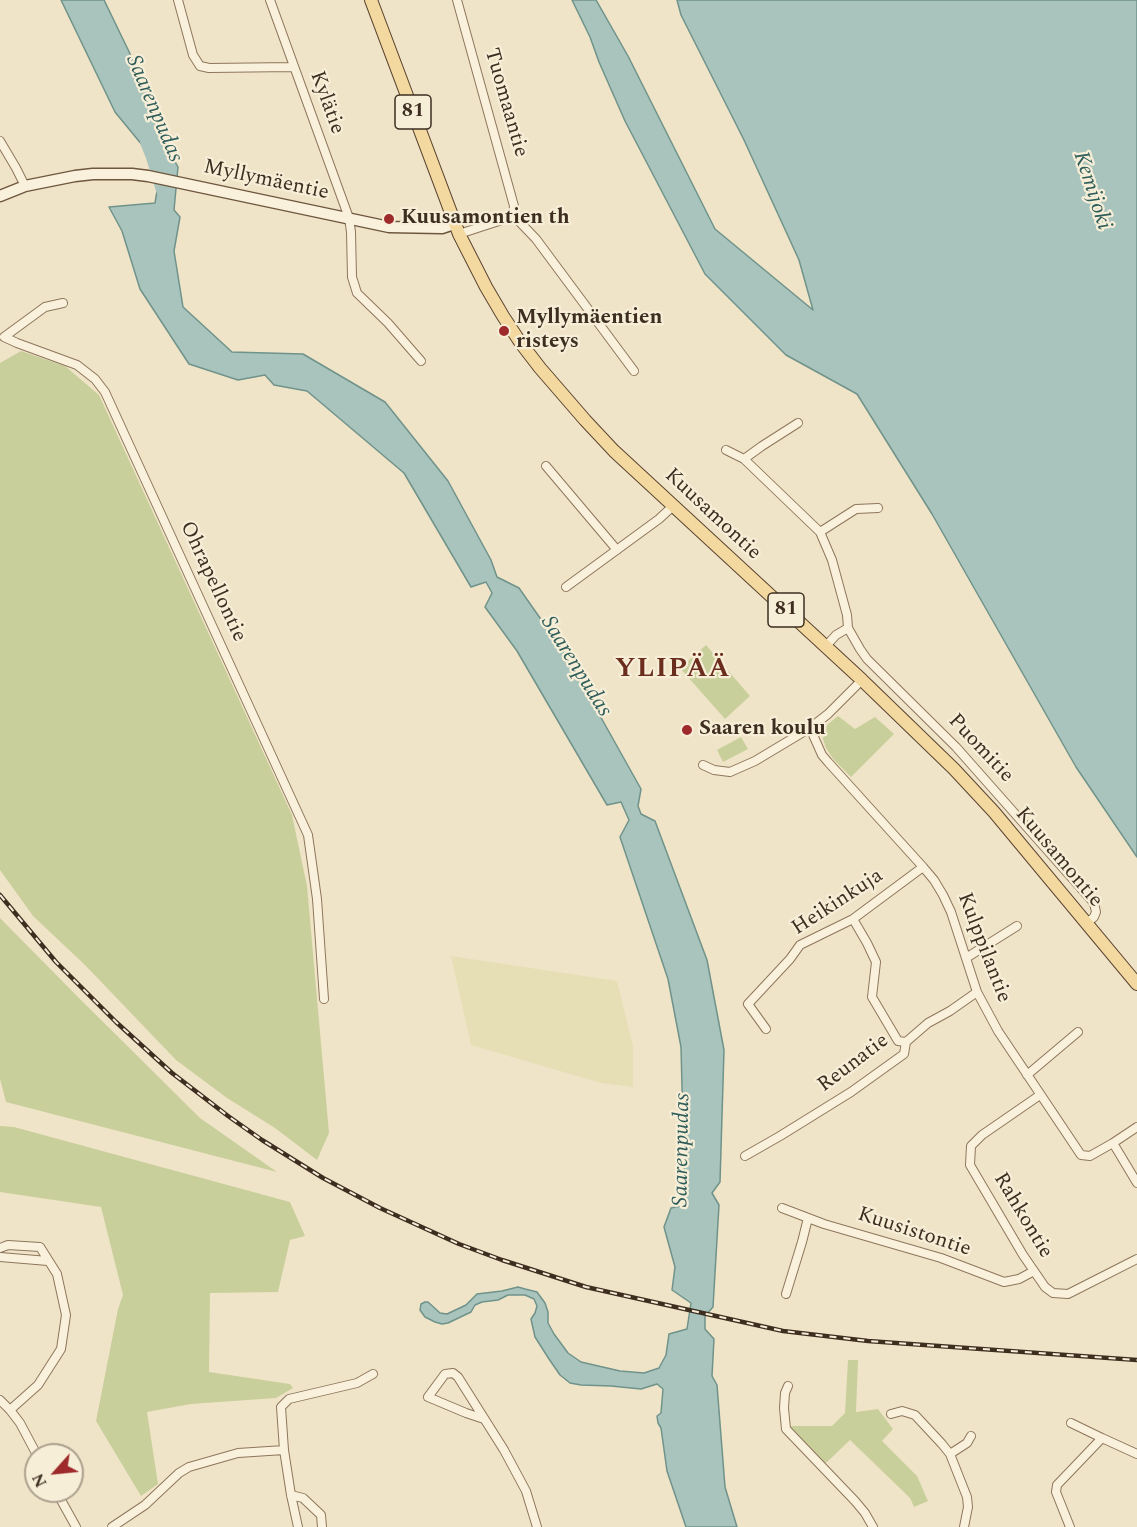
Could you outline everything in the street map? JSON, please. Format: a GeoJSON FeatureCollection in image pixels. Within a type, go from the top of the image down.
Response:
{"type":"FeatureCollection","features":[{"type":"Feature","properties":{"kind":"main road","name":"Kuusamontie"},"geometry":{"type":"LineString","coordinates":[[371,0],[457,229],[503,316],[540,368],[596,432],[826,646],[954,769],[986,803],[1137,984]]}},
{"type":"Feature","properties":{"kind":"main road","name":"Myllymäentie"},"geometry":{"type":"LineString","coordinates":[[0,196],[25,186],[51,180],[93,174],[132,174],[389,227],[457,229]]}},
{"type":"Feature","properties":{"kind":"street"},"geometry":{"type":"LineString","coordinates":[[178,0],[193,55],[201,66],[209,68],[293,67]]}},
{"type":"Feature","properties":{"kind":"street","name":"Kylätie"},"geometry":{"type":"LineString","coordinates":[[270,0],[349,218],[352,277],[357,293],[388,323],[421,361]]}},
{"type":"Feature","properties":{"kind":"street","name":"Tuomaantie"},"geometry":{"type":"LineString","coordinates":[[457,0],[514,206],[513,215]]}},
{"type":"Feature","properties":{"kind":"street"},"geometry":{"type":"LineString","coordinates":[[0,141],[25,186]]}},
{"type":"Feature","properties":{"kind":"street"},"geometry":{"type":"LineString","coordinates":[[457,229],[502,220],[513,215],[536,239],[634,371]]}},
{"type":"Feature","properties":{"kind":"street"},"geometry":{"type":"LineString","coordinates":[[2,336],[45,307],[63,303]]}},
{"type":"Feature","properties":{"kind":"street","name":"Ohrapellontie"},"geometry":{"type":"LineString","coordinates":[[2,336],[77,365],[95,379],[105,392],[308,835],[317,899],[324,999]]}},
{"type":"Feature","properties":{"kind":"street"},"geometry":{"type":"LineString","coordinates":[[744,459],[798,423]]}},
{"type":"Feature","properties":{"kind":"street","name":"Puomitie"},"geometry":{"type":"LineString","coordinates":[[726,450],[744,459],[820,532],[832,560],[849,628],[860,650],[956,747],[1094,903],[1096,912],[1087,923]]}},
{"type":"Feature","properties":{"kind":"street"},"geometry":{"type":"LineString","coordinates":[[546,466],[617,550]]}},
{"type":"Feature","properties":{"kind":"street"},"geometry":{"type":"LineString","coordinates":[[566,587],[659,519],[673,506]]}},
{"type":"Feature","properties":{"kind":"street"},"geometry":{"type":"LineString","coordinates":[[820,532],[856,509],[878,508]]}},
{"type":"Feature","properties":{"kind":"street"},"geometry":{"type":"LineString","coordinates":[[826,646],[836,635],[849,628]]}},
{"type":"Feature","properties":{"kind":"street"},"geometry":{"type":"LineString","coordinates":[[703,765],[714,770],[730,772],[755,761],[810,728],[828,714],[862,680]]}},
{"type":"Feature","properties":{"kind":"street","name":"Kulppilantie"},"geometry":{"type":"LineString","coordinates":[[810,728],[828,762],[923,867],[944,895],[977,992],[998,1031],[1081,1155],[1090,1156],[1113,1143]]}},
{"type":"Feature","properties":{"kind":"street","name":"Heikinkuja"},"geometry":{"type":"LineString","coordinates":[[766,1029],[748,1004],[800,945],[853,919],[923,867]]}},
{"type":"Feature","properties":{"kind":"street"},"geometry":{"type":"LineString","coordinates":[[853,919],[876,962],[872,997],[898,1041],[906,1042]]}},
{"type":"Feature","properties":{"kind":"street"},"geometry":{"type":"LineString","coordinates":[[966,958],[1017,926]]}},
{"type":"Feature","properties":{"kind":"street","name":"Reunatie"},"geometry":{"type":"LineString","coordinates":[[744,1156],[852,1092],[904,1054],[906,1042],[928,1023],[977,992]]}},
{"type":"Feature","properties":{"kind":"street"},"geometry":{"type":"LineString","coordinates":[[1027,1075],[1078,1032]]}},
{"type":"Feature","properties":{"kind":"street","name":"Rahkontie"},"geometry":{"type":"LineString","coordinates":[[1040,1095],[982,1135],[970,1146],[970,1165],[1034,1271],[1045,1287],[1053,1293],[1068,1294],[1137,1259]]}},
{"type":"Feature","properties":{"kind":"street"},"geometry":{"type":"LineString","coordinates":[[1137,1127],[1113,1143],[1137,1183]]}},
{"type":"Feature","properties":{"kind":"street","name":"Kuusistontie"},"geometry":{"type":"LineString","coordinates":[[782,1208],[824,1224],[933,1256],[1004,1282],[1019,1279],[1034,1271]]}},
{"type":"Feature","properties":{"kind":"street"},"geometry":{"type":"LineString","coordinates":[[786,1294],[807,1218]]}},
{"type":"Feature","properties":{"kind":"street"},"geometry":{"type":"LineString","coordinates":[[0,1248],[8,1245],[40,1247],[57,1274],[66,1315],[61,1349],[38,1385],[10,1410]]}},
{"type":"Feature","properties":{"kind":"street"},"geometry":{"type":"LineString","coordinates":[[0,1257],[48,1261]]}},
{"type":"Feature","properties":{"kind":"street"},"geometry":{"type":"LineString","coordinates":[[484,1419],[428,1397],[445,1374],[453,1373],[458,1377],[504,1450],[526,1491],[537,1527]]}},
{"type":"Feature","properties":{"kind":"street"},"geometry":{"type":"LineString","coordinates":[[298,1527],[284,1450],[280,1407],[290,1399],[357,1383],[374,1374]]}},
{"type":"Feature","properties":{"kind":"street"},"geometry":{"type":"LineString","coordinates":[[788,1386],[783,1408],[786,1430],[855,1501],[873,1527]]}},
{"type":"Feature","properties":{"kind":"street"},"geometry":{"type":"LineString","coordinates":[[0,1400],[20,1423],[31,1443]]}},
{"type":"Feature","properties":{"kind":"street"},"geometry":{"type":"LineString","coordinates":[[891,1414],[902,1411],[915,1415],[950,1454],[967,1497],[968,1506],[964,1527]]}},
{"type":"Feature","properties":{"kind":"street"},"geometry":{"type":"LineString","coordinates":[[1071,1423],[1137,1454]]}},
{"type":"Feature","properties":{"kind":"street"},"geometry":{"type":"LineString","coordinates":[[950,1454],[967,1443],[971,1436]]}},
{"type":"Feature","properties":{"kind":"street"},"geometry":{"type":"LineString","coordinates":[[1070,1527],[1056,1492],[1057,1485],[1102,1438]]}},
{"type":"Feature","properties":{"kind":"street"},"geometry":{"type":"LineString","coordinates":[[112,1527],[145,1505],[179,1473],[189,1467],[238,1453],[284,1450]]}},
{"type":"Feature","properties":{"kind":"street"},"geometry":{"type":"LineString","coordinates":[[291,1495],[303,1498],[321,1515],[322,1527]]}},
{"type":"Feature","properties":{"kind":"street"},"geometry":{"type":"LineString","coordinates":[[63,1503],[76,1527]]}},
{"type":"Feature","properties":{"kind":"shaded area"},"geometry":{"type":"Polygon","coordinates":[[[451,956],[617,981],[633,1046],[633,1087],[601,1083],[471,1045],[451,956]]]}},
{"type":"Feature","properties":{"kind":"green space"},"geometry":{"type":"Polygon","coordinates":[[[21,351],[65,366],[99,395],[292,815],[307,886],[329,1133],[317,1160],[275,1128],[227,1098],[176,1060],[85,965],[33,916],[0,870],[0,363],[21,351]]]}},
{"type":"Feature","properties":{"kind":"green space"},"geometry":{"type":"Polygon","coordinates":[[[706,645],[750,696],[725,719],[680,668],[706,645]]]}},
{"type":"Feature","properties":{"kind":"green space"},"geometry":{"type":"Polygon","coordinates":[[[838,716],[855,729],[875,717],[894,734],[851,777],[834,760],[823,739],[827,725],[838,716]]]}},
{"type":"Feature","properties":{"kind":"green space"},"geometry":{"type":"Polygon","coordinates":[[[741,737],[748,749],[723,762],[717,750],[741,737]]]}},
{"type":"Feature","properties":{"kind":"green space"},"geometry":{"type":"Polygon","coordinates":[[[0,918],[200,1118],[277,1172],[6,1102],[0,1079],[0,918]]]}},
{"type":"Feature","properties":{"kind":"green space"},"geometry":{"type":"Polygon","coordinates":[[[0,1126],[14,1127],[290,1202],[305,1236],[290,1240],[278,1292],[210,1293],[209,1372],[290,1384],[293,1388],[276,1398],[191,1404],[147,1412],[158,1484],[141,1496],[96,1421],[118,1309],[123,1295],[101,1207],[0,1192],[0,1126]]]}},
{"type":"Feature","properties":{"kind":"green space"},"geometry":{"type":"Polygon","coordinates":[[[848,1360],[858,1360],[856,1412],[878,1409],[893,1429],[882,1441],[917,1476],[928,1501],[914,1507],[910,1498],[850,1440],[825,1464],[794,1433],[791,1426],[832,1426],[845,1413],[848,1360]]]}},
{"type":"Feature","properties":{"kind":"water"},"geometry":{"type":"Polygon","coordinates":[[[61,0],[104,0],[167,135],[167,147],[178,167],[174,210],[180,217],[174,251],[183,307],[232,352],[303,354],[385,402],[448,481],[491,560],[497,577],[519,588],[566,655],[641,789],[638,806],[641,814],[655,821],[707,960],[724,1050],[720,1182],[712,1193],[719,1205],[713,1307],[705,1316],[705,1329],[714,1339],[712,1376],[717,1385],[725,1487],[737,1527],[686,1527],[667,1471],[661,1428],[658,1423],[657,1416],[661,1413],[663,1389],[657,1384],[641,1389],[570,1383],[560,1375],[535,1337],[531,1319],[537,1306],[534,1299],[525,1295],[508,1295],[498,1300],[482,1302],[475,1305],[471,1312],[442,1324],[425,1317],[420,1310],[421,1304],[428,1302],[440,1313],[447,1314],[466,1305],[477,1294],[518,1287],[537,1292],[545,1303],[548,1323],[568,1353],[581,1362],[620,1371],[644,1373],[659,1368],[666,1355],[669,1334],[687,1329],[691,1303],[672,1290],[675,1267],[664,1227],[671,1208],[685,1205],[681,1047],[668,979],[620,837],[629,820],[621,802],[607,805],[517,651],[485,607],[492,593],[486,582],[471,587],[404,473],[307,391],[274,385],[265,375],[238,380],[189,364],[140,289],[122,231],[109,207],[155,203],[161,168],[115,112],[61,0]]]}},
{"type":"Feature","properties":{"kind":"water","name":"Kemijoki"},"geometry":{"type":"Polygon","coordinates":[[[572,0],[596,0],[628,56],[715,229],[813,310],[799,260],[744,140],[681,15],[677,0],[1137,0],[1137,857],[1076,767],[932,514],[857,394],[786,355],[705,274],[625,121],[572,0]]]}},
{"type":"Feature","properties":{"kind":"waterway","name":"Saarenpudas"},"geometry":{"type":"LineString","coordinates":[[147,142],[163,190]]}},
{"type":"Feature","properties":{"kind":"railway"},"geometry":{"type":"LineString","coordinates":[[0,895],[56,962],[116,1022],[172,1073],[228,1116],[323,1178],[380,1208],[459,1244],[586,1287],[783,1331],[868,1341],[1137,1360]]}},
{"type":"Feature","properties":{"kind":"place","name":"Kuusamontien th"},"geometry":{"type":"Point","coordinates":[389,219]}},
{"type":"Feature","properties":{"kind":"place","name":"Myllymäentien risteys"},"geometry":{"type":"Point","coordinates":[504,331]}},
{"type":"Feature","properties":{"kind":"place","name":"Saaren koulu"},"geometry":{"type":"Point","coordinates":[687,730]}},
{"type":"Feature","properties":{"kind":"district","name":"YLIPÄÄ"},"geometry":{"type":"Point","coordinates":[673,671]}}]}
